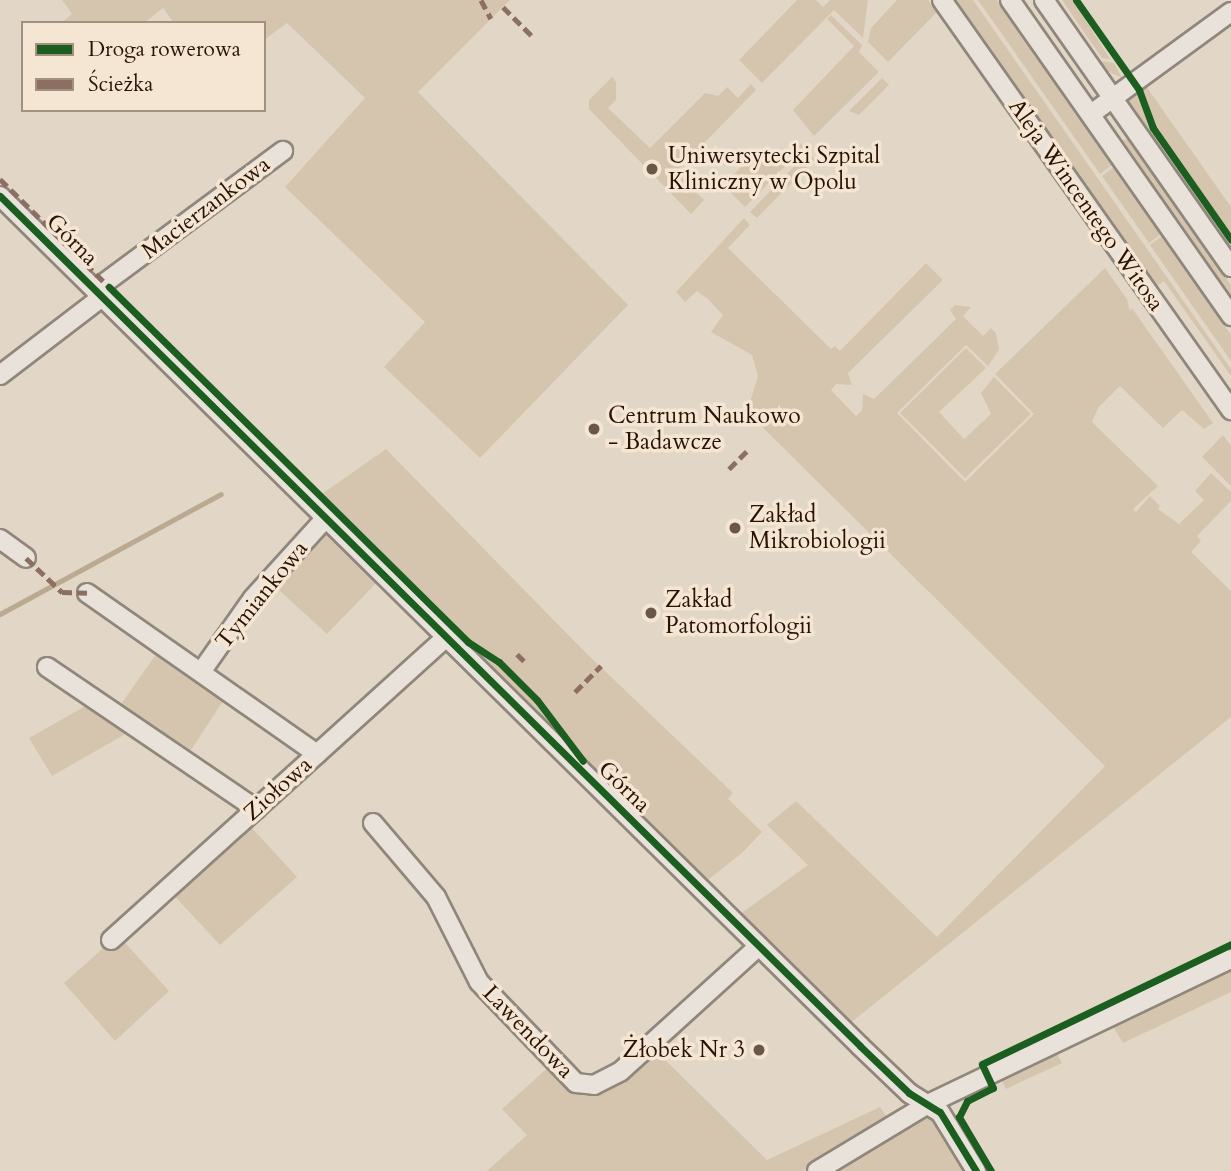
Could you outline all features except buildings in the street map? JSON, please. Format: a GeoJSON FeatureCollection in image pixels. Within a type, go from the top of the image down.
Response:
{"type":"FeatureCollection","features":[{"type":"Feature","properties":{"kind":"street","name":"Aleja Wincentego Witosa"},"geometry":{"type":"LineString","coordinates":[[942,0],[1231,410]]}},
{"type":"Feature","properties":{"kind":"street"},"geometry":{"type":"LineString","coordinates":[[1010,0],[1231,316]]}},
{"type":"Feature","properties":{"kind":"street"},"geometry":{"type":"LineString","coordinates":[[1044,0],[1231,267]]}},
{"type":"Feature","properties":{"kind":"street"},"geometry":{"type":"LineString","coordinates":[[1091,114],[1231,12]]}},
{"type":"Feature","properties":{"kind":"street","name":"Macierzankowa"},"geometry":{"type":"LineString","coordinates":[[0,374],[98,293],[284,150]]}},
{"type":"Feature","properties":{"kind":"street","name":"Górna"},"geometry":{"type":"LineString","coordinates":[[0,196],[909,1093],[940,1112],[976,1171]]}},
{"type":"Feature","properties":{"kind":"street","name":"Tymiankowa"},"geometry":{"type":"LineString","coordinates":[[201,672],[253,598],[325,519]]}},
{"type":"Feature","properties":{"kind":"street"},"geometry":{"type":"LineString","coordinates":[[0,539],[26,558]]}},
{"type":"Feature","properties":{"kind":"street"},"geometry":{"type":"LineString","coordinates":[[87,593],[317,754]]}},
{"type":"Feature","properties":{"kind":"street","name":"Ziołowa"},"geometry":{"type":"LineString","coordinates":[[111,940],[445,638]]}},
{"type":"Feature","properties":{"kind":"street"},"geometry":{"type":"LineString","coordinates":[[47,667],[256,809]]}},
{"type":"Feature","properties":{"kind":"street","name":"Lawendowa"},"geometry":{"type":"LineString","coordinates":[[373,823],[436,897],[479,982],[576,1083],[594,1085],[621,1071],[759,946]]}},
{"type":"Feature","properties":{"kind":"street"},"geometry":{"type":"LineString","coordinates":[[817,1171],[928,1104],[1231,958]]}},
{"type":"Feature","properties":{"kind":"shaded area"},"geometry":{"type":"Polygon","coordinates":[[[62,0],[510,0],[418,92],[628,305],[480,458],[384,367],[425,322],[285,187],[365,98],[287,23],[266,39],[266,21],[173,21],[163,8],[147,21],[63,21],[72,14],[62,0]]]}},
{"type":"Feature","properties":{"kind":"shaded area"},"geometry":{"type":"Polygon","coordinates":[[[797,0],[816,0],[823,7],[830,0],[868,0],[863,38],[834,10],[762,83],[739,60],[797,0]]]}},
{"type":"Feature","properties":{"kind":"shaded area"},"geometry":{"type":"Polygon","coordinates":[[[897,0],[928,0],[937,12],[888,62],[868,42],[871,28],[897,0]]]}},
{"type":"Feature","properties":{"kind":"shaded area"},"geometry":{"type":"Polygon","coordinates":[[[952,0],[973,0],[1231,369],[1231,376],[1164,281],[1154,288],[952,0]]]}},
{"type":"Feature","properties":{"kind":"shaded area"},"geometry":{"type":"Polygon","coordinates":[[[978,0],[997,0],[1112,165],[1100,174],[978,0]]]}},
{"type":"Feature","properties":{"kind":"shaded area"},"geometry":{"type":"Polygon","coordinates":[[[1054,0],[1100,61],[1114,63],[1122,78],[1103,69],[1054,0]]]}},
{"type":"Feature","properties":{"kind":"shaded area"},"geometry":{"type":"Polygon","coordinates":[[[1062,0],[1073,0],[1110,59],[1102,58],[1062,0]]]}},
{"type":"Feature","properties":{"kind":"shaded area"},"geometry":{"type":"Polygon","coordinates":[[[831,15],[862,45],[859,52],[879,72],[814,136],[793,110],[854,46],[827,19],[831,15]]]}},
{"type":"Feature","properties":{"kind":"shaded area"},"geometry":{"type":"Polygon","coordinates":[[[612,77],[616,82],[616,100],[608,108],[650,148],[705,93],[718,96],[727,87],[738,98],[751,84],[756,90],[676,172],[704,200],[691,214],[589,109],[589,100],[612,77]]]}},
{"type":"Feature","properties":{"kind":"shaded area"},"geometry":{"type":"Polygon","coordinates":[[[882,78],[889,85],[859,115],[849,111],[882,78]]]}},
{"type":"Feature","properties":{"kind":"shaded area"},"geometry":{"type":"Polygon","coordinates":[[[1141,79],[1231,207],[1231,267],[1114,99],[1141,79]]]}},
{"type":"Feature","properties":{"kind":"shaded area"},"geometry":{"type":"Polygon","coordinates":[[[1128,139],[1231,285],[1231,300],[1124,146],[1123,140],[1128,139]]]}},
{"type":"Feature","properties":{"kind":"shaded area"},"geometry":{"type":"Polygon","coordinates":[[[799,142],[804,147],[745,207],[723,185],[759,149],[775,165],[799,142]]]}},
{"type":"Feature","properties":{"kind":"shaded area"},"geometry":{"type":"Polygon","coordinates":[[[808,152],[815,159],[757,218],[750,212],[808,152]]]}},
{"type":"Feature","properties":{"kind":"shaded area"},"geometry":{"type":"Polygon","coordinates":[[[1114,167],[1161,234],[1149,243],[1102,176],[1114,167]]]}},
{"type":"Feature","properties":{"kind":"shaded area"},"geometry":{"type":"Polygon","coordinates":[[[744,218],[750,225],[728,248],[831,349],[835,346],[840,351],[926,263],[943,280],[848,373],[852,385],[836,384],[831,390],[856,416],[862,411],[863,394],[874,399],[956,319],[950,310],[955,305],[971,307],[963,316],[983,336],[991,328],[996,333],[999,350],[988,366],[966,345],[897,413],[965,482],[1034,414],[995,374],[1105,268],[1127,299],[1130,311],[1132,308],[1213,423],[1204,429],[1182,410],[1163,428],[1120,386],[1098,408],[1092,422],[1158,486],[1133,509],[1136,512],[1150,496],[1160,506],[1158,509],[1179,524],[1204,500],[1195,491],[1211,473],[1231,492],[1231,501],[1197,536],[1201,541],[1191,552],[1231,591],[1231,717],[843,1029],[732,920],[808,865],[767,825],[796,801],[937,937],[1105,766],[747,412],[758,376],[752,355],[711,332],[723,315],[708,299],[697,291],[685,302],[676,292],[744,218]]]}},
{"type":"Feature","properties":{"kind":"shaded area"},"geometry":{"type":"Polygon","coordinates":[[[1162,236],[1231,335],[1231,361],[1150,245],[1162,236]]]}},
{"type":"Feature","properties":{"kind":"shaded area"},"geometry":{"type":"Polygon","coordinates":[[[966,348],[986,368],[939,412],[964,439],[991,414],[981,393],[994,377],[1031,414],[965,478],[900,413],[966,348]]]}},
{"type":"Feature","properties":{"kind":"shaded area"},"geometry":{"type":"Polygon","coordinates":[[[1223,435],[1231,446],[1231,486],[1202,457],[1223,435]]]}},
{"type":"Feature","properties":{"kind":"shaded area"},"geometry":{"type":"Polygon","coordinates":[[[386,449],[586,653],[733,793],[728,799],[762,832],[742,853],[699,887],[383,576],[327,634],[269,581],[325,520],[309,503],[386,449]]]}},
{"type":"Feature","properties":{"kind":"shaded area"},"geometry":{"type":"Polygon","coordinates":[[[162,646],[229,692],[189,753],[143,724],[52,776],[29,738],[103,696],[119,707],[162,646]]]}},
{"type":"Feature","properties":{"kind":"shaded area"},"geometry":{"type":"Polygon","coordinates":[[[250,826],[297,877],[220,945],[168,889],[250,826]]]}},
{"type":"Feature","properties":{"kind":"shaded area"},"geometry":{"type":"Polygon","coordinates":[[[118,935],[169,991],[115,1041],[64,983],[118,935]]]}},
{"type":"Feature","properties":{"kind":"shaded area"},"geometry":{"type":"Polygon","coordinates":[[[1231,959],[1231,992],[1123,1043],[1108,1018],[1231,959]]]}},
{"type":"Feature","properties":{"kind":"shaded area"},"geometry":{"type":"Polygon","coordinates":[[[650,1045],[767,1160],[880,1107],[887,1117],[872,1134],[803,1171],[487,1171],[527,1135],[502,1109],[553,1063],[588,1085],[650,1045]]]}},
{"type":"Feature","properties":{"kind":"shaded area"},"geometry":{"type":"Polygon","coordinates":[[[1056,1052],[1062,1063],[1006,1089],[1001,1079],[1056,1052]]]}},
{"type":"Feature","properties":{"kind":"shaded area"},"geometry":{"type":"Polygon","coordinates":[[[929,1114],[968,1171],[834,1171],[917,1116],[929,1114]]]}},
{"type":"Feature","properties":{"kind":"waterway"},"geometry":{"type":"LineString","coordinates":[[0,614],[221,494]]}},
{"type":"Feature","properties":{"kind":"marked path"},"geometry":{"type":"LineString","coordinates":[[481,0],[491,19]]}},
{"type":"Feature","properties":{"kind":"marked path"},"geometry":{"type":"LineString","coordinates":[[503,7],[531,35]]}},
{"type":"Feature","properties":{"kind":"marked path"},"geometry":{"type":"LineString","coordinates":[[0,179],[112,290]]}},
{"type":"Feature","properties":{"kind":"marked path"},"geometry":{"type":"LineString","coordinates":[[729,469],[750,448]]}},
{"type":"Feature","properties":{"kind":"marked path"},"geometry":{"type":"LineString","coordinates":[[26,558],[62,592],[87,593]]}},
{"type":"Feature","properties":{"kind":"marked path"},"geometry":{"type":"LineString","coordinates":[[517,654],[524,661]]}},
{"type":"Feature","properties":{"kind":"marked path"},"geometry":{"type":"LineString","coordinates":[[575,692],[601,666]]}},
{"type":"Feature","properties":{"kind":"cycle path"},"geometry":{"type":"LineString","coordinates":[[1076,0],[1139,90],[1153,128],[1231,240]]}},
{"type":"Feature","properties":{"kind":"cycle path"},"geometry":{"type":"LineString","coordinates":[[0,196],[860,1046],[909,1093],[940,1112],[976,1171]]}},
{"type":"Feature","properties":{"kind":"cycle path"},"geometry":{"type":"LineString","coordinates":[[109,287],[468,642],[499,662],[537,700],[583,761]]}},
{"type":"Feature","properties":{"kind":"cycle path"},"geometry":{"type":"LineString","coordinates":[[991,1171],[959,1117],[967,1101],[993,1088],[982,1064],[1231,944]]}},
{"type":"Feature","properties":{"kind":"place","name":"Uniwersytecki Szpital Kliniczny w Opolu"},"geometry":{"type":"Point","coordinates":[652,169]}},
{"type":"Feature","properties":{"kind":"place","name":"Centrum Naukowo - Badawcze"},"geometry":{"type":"Point","coordinates":[594,429]}},
{"type":"Feature","properties":{"kind":"place","name":"Zakład Mikrobiologii"},"geometry":{"type":"Point","coordinates":[735,528]}},
{"type":"Feature","properties":{"kind":"place","name":"Zakład Patomorfologii"},"geometry":{"type":"Point","coordinates":[651,613]}},
{"type":"Feature","properties":{"kind":"place","name":"Żłobek Nr 3"},"geometry":{"type":"Point","coordinates":[759,1050]}}]}
